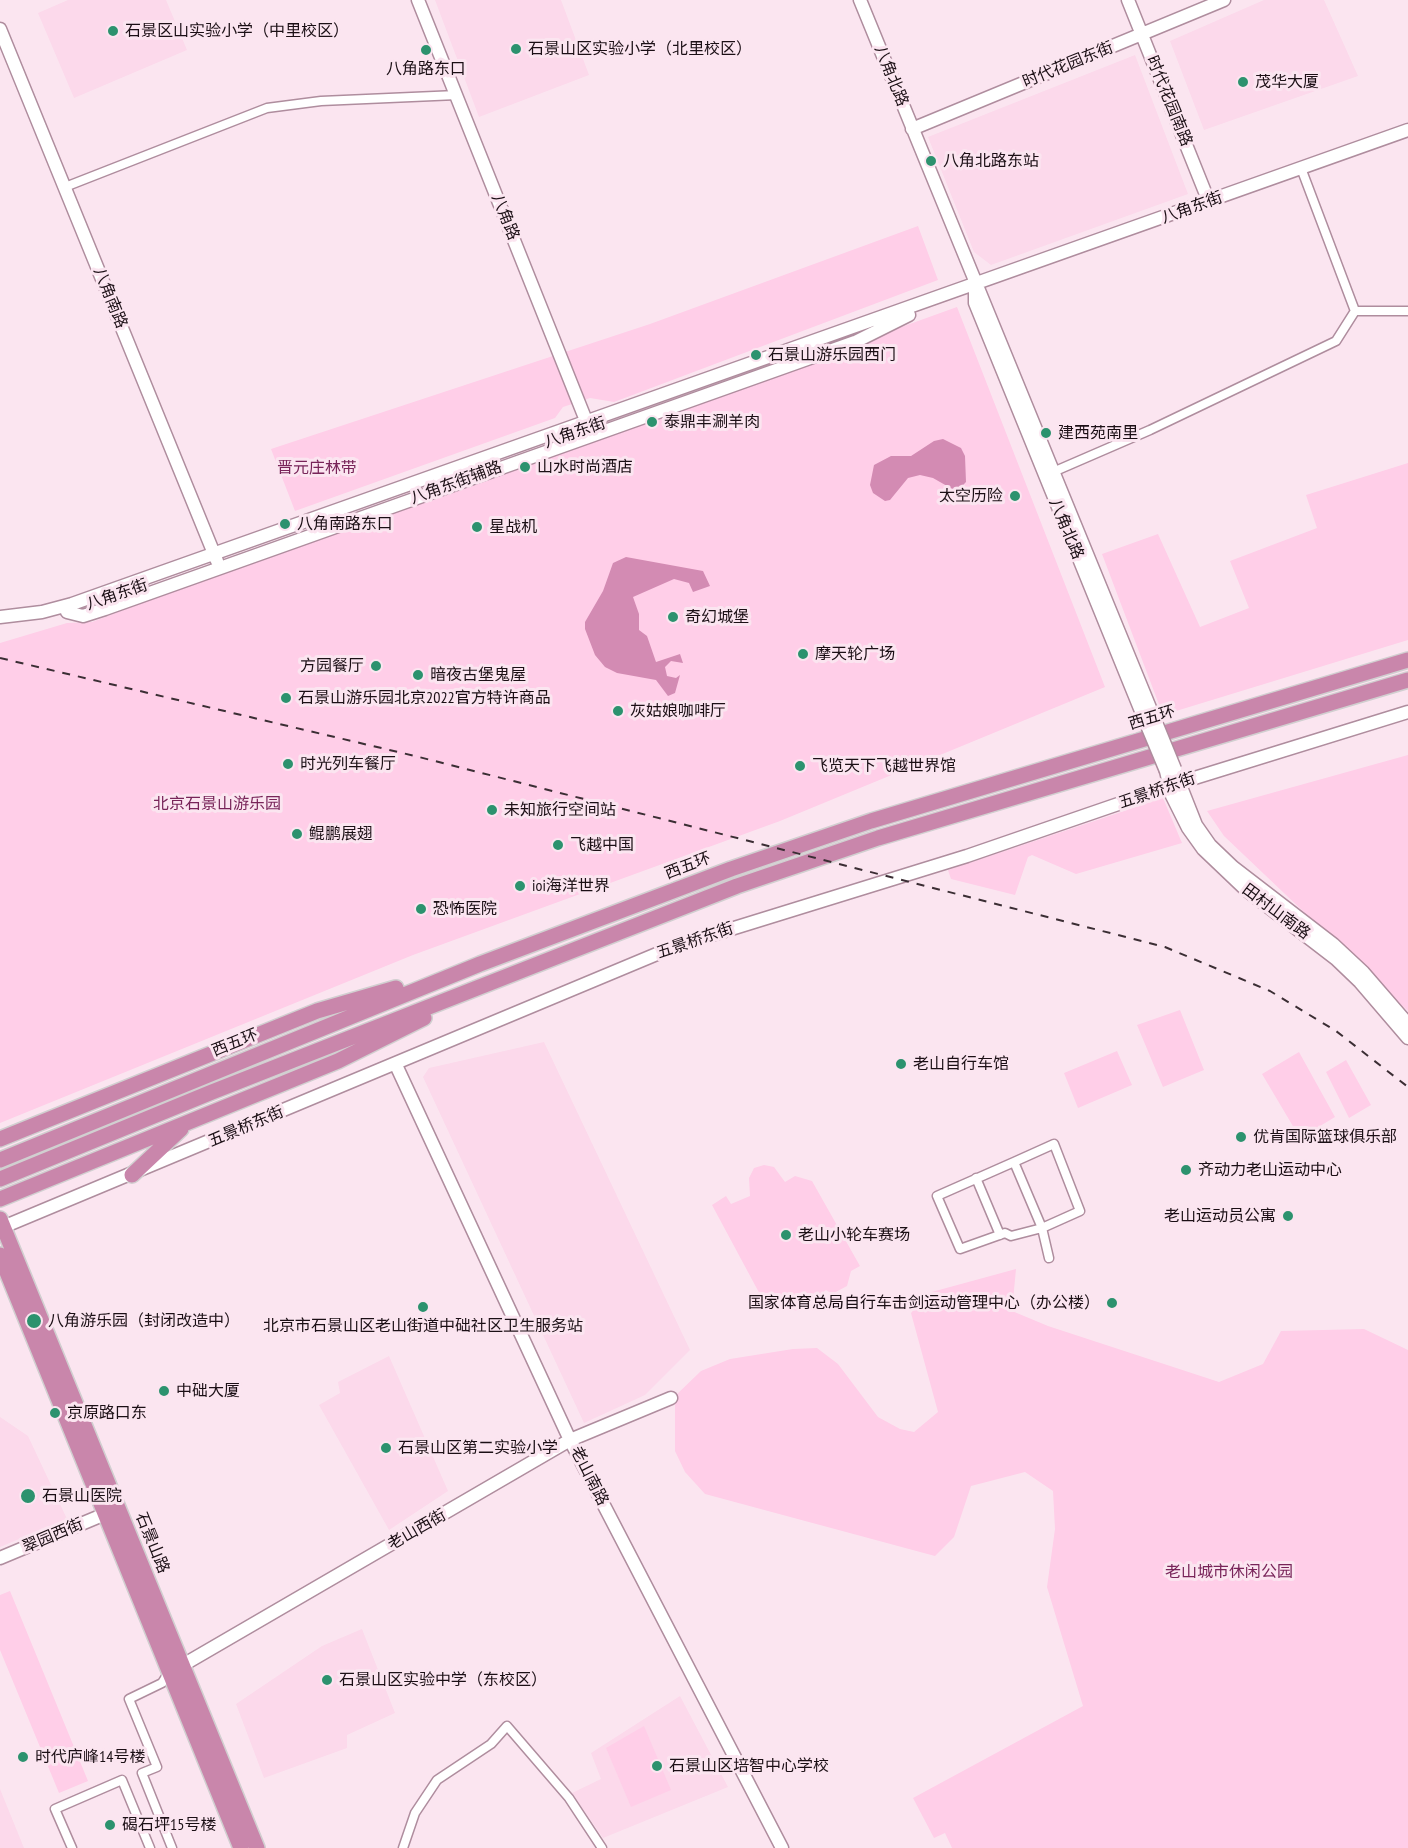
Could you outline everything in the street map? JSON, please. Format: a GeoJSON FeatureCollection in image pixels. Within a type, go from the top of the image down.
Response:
{"type":"FeatureCollection","features":[{"type":"Feature","properties":{"kind":"highway","name":"西五环"},"geometry":{"type":"LineString","coordinates":[[0,1160],[204,1074],[480,964],[731,869],[871,821],[1408,660]]}},
{"type":"Feature","properties":{"kind":"highway"},"geometry":{"type":"LineString","coordinates":[[0,1179],[212,1092],[737,886],[878,838],[1408,680]]}},
{"type":"Feature","properties":{"kind":"highway"},"geometry":{"type":"LineString","coordinates":[[0,1139],[317,1011],[480,964]]}},
{"type":"Feature","properties":{"kind":"highway"},"geometry":{"type":"LineString","coordinates":[[0,1199],[338,1061],[512,973]]}},
{"type":"Feature","properties":{"kind":"highway"},"geometry":{"type":"LineString","coordinates":[[132,1175],[190,1121]]}},
{"type":"Feature","properties":{"kind":"highway","name":"石景山路"},"geometry":{"type":"LineString","coordinates":[[2,1223],[176,1669],[241,1848]]}},
{"type":"Feature","properties":{"kind":"highway","name":"石景山路"},"geometry":{"type":"LineString","coordinates":[[0,1254],[105,1514],[256,1848]]}},
{"type":"Feature","properties":{"kind":"street","name":"八角路"},"geometry":{"type":"LineString","coordinates":[[418,0],[589,428]]}},
{"type":"Feature","properties":{"kind":"street","name":"八角北路"},"geometry":{"type":"LineString","coordinates":[[860,0],[1053,472],[1148,716]]}},
{"type":"Feature","properties":{"kind":"street","name":"时代花园南路"},"geometry":{"type":"LineString","coordinates":[[1128,0],[1145,33],[1212,201]]}},
{"type":"Feature","properties":{"kind":"street","name":"时代花园南路"},"geometry":{"type":"LineString","coordinates":[[1136,0],[1145,33]]}},
{"type":"Feature","properties":{"kind":"street","name":"时代花园东街"},"geometry":{"type":"LineString","coordinates":[[912,129],[1224,0]]}},
{"type":"Feature","properties":{"kind":"street","name":"八角南路"},"geometry":{"type":"LineString","coordinates":[[0,28],[217,561]]}},
{"type":"Feature","properties":{"kind":"street"},"geometry":{"type":"LineString","coordinates":[[65,187],[267,108],[321,101],[457,95]]}},
{"type":"Feature","properties":{"kind":"street","name":"八角东街"},"geometry":{"type":"LineString","coordinates":[[589,428],[975,285],[1408,130]]}},
{"type":"Feature","properties":{"kind":"street"},"geometry":{"type":"LineString","coordinates":[[1301,168],[1355,311]]}},
{"type":"Feature","properties":{"kind":"street","name":"八角北路"},"geometry":{"type":"LineString","coordinates":[[975,285],[975,303],[1170,770]]}},
{"type":"Feature","properties":{"kind":"street","name":"八角东街"},"geometry":{"type":"LineString","coordinates":[[0,623],[67,612],[217,561],[909,315],[955,298],[975,285]]}},
{"type":"Feature","properties":{"kind":"street"},"geometry":{"type":"LineString","coordinates":[[1355,311],[1408,311]]}},
{"type":"Feature","properties":{"kind":"street"},"geometry":{"type":"LineString","coordinates":[[1053,472],[1150,430],[1336,341],[1355,311]]}},
{"type":"Feature","properties":{"kind":"street","name":"八角东街"},"geometry":{"type":"LineString","coordinates":[[0,617],[42,612],[217,561]]}},
{"type":"Feature","properties":{"kind":"street","name":"五景桥东街"},"geometry":{"type":"LineString","coordinates":[[2,1223],[132,1175],[675,946],[956,860],[1174,785],[1408,712]]}},
{"type":"Feature","properties":{"kind":"street","name":"田村山南路"},"geometry":{"type":"LineString","coordinates":[[1170,770],[1188,828],[1220,868],[1336,959],[1360,982],[1408,1038]]}},
{"type":"Feature","properties":{"kind":"street","name":"田村山南路"},"geometry":{"type":"LineString","coordinates":[[1174,785],[1196,825],[1210,844],[1233,867],[1333,944],[1363,972],[1408,1024]]}},
{"type":"Feature","properties":{"kind":"street","name":"老山南路"},"geometry":{"type":"LineString","coordinates":[[396,1065],[570,1440],[782,1848]]}},
{"type":"Feature","properties":{"kind":"street"},"geometry":{"type":"LineString","coordinates":[[1054,1144],[1080,1211],[1042,1228],[1011,1236],[1005,1233],[960,1249],[937,1196],[1014,1162],[1054,1144]]}},
{"type":"Feature","properties":{"kind":"street"},"geometry":{"type":"LineString","coordinates":[[1014,1162],[1042,1228],[1049,1258]]}},
{"type":"Feature","properties":{"kind":"street"},"geometry":{"type":"LineString","coordinates":[[976,1178],[1000,1235]]}},
{"type":"Feature","properties":{"kind":"street","name":"老山西街"},"geometry":{"type":"LineString","coordinates":[[176,1669],[570,1440],[671,1398]]}},
{"type":"Feature","properties":{"kind":"street","name":"翠园西街"},"geometry":{"type":"LineString","coordinates":[[0,1557],[105,1514]]}},
{"type":"Feature","properties":{"kind":"street"},"geometry":{"type":"LineString","coordinates":[[172,1848],[142,1773],[157,1767],[129,1699],[162,1683],[176,1669]]}},
{"type":"Feature","properties":{"kind":"street"},"geometry":{"type":"LineString","coordinates":[[403,1848],[415,1813],[437,1780],[491,1743],[507,1726],[569,1798],[602,1848]]}},
{"type":"Feature","properties":{"kind":"street"},"geometry":{"type":"LineString","coordinates":[[72,1848],[55,1809],[122,1780],[150,1848]]}},
{"type":"Feature","properties":{"kind":"shaded area","name":"石景区山实验小学（中里校区）"},"geometry":{"type":"Polygon","coordinates":[[[68,0],[166,0],[187,50],[74,98],[38,13],[68,0]]]}},
{"type":"Feature","properties":{"kind":"shaded area","name":"石景山区实验小学（北里校区）"},"geometry":{"type":"Polygon","coordinates":[[[435,0],[561,0],[589,75],[479,117],[435,0]]]}},
{"type":"Feature","properties":{"kind":"shaded area"},"geometry":{"type":"Polygon","coordinates":[[[1264,0],[1324,0],[1358,76],[1204,130],[1170,41],[1264,0]]]}},
{"type":"Feature","properties":{"kind":"shaded area"},"geometry":{"type":"Polygon","coordinates":[[[1135,55],[1188,194],[991,265],[974,252],[928,137],[1135,55]]]}},
{"type":"Feature","properties":{"kind":"shaded area"},"geometry":{"type":"Polygon","coordinates":[[[943,439],[961,448],[965,456],[966,482],[960,488],[954,490],[933,478],[920,475],[908,478],[890,500],[885,501],[873,493],[870,485],[874,465],[891,456],[911,456],[934,441],[943,439]]]}},
{"type":"Feature","properties":{"kind":"shaded area"},"geometry":{"type":"Polygon","coordinates":[[[626,557],[703,571],[710,586],[693,592],[689,583],[674,579],[633,597],[639,614],[639,630],[647,636],[656,662],[680,654],[683,663],[671,661],[665,667],[667,676],[676,678],[680,675],[675,693],[668,696],[656,680],[617,673],[605,667],[595,655],[585,629],[585,622],[603,591],[613,563],[626,557]]]}},
{"type":"Feature","properties":{"kind":"shaded area"},"geometry":{"type":"Polygon","coordinates":[[[544,1042],[690,1350],[645,1395],[584,1423],[423,1077],[429,1068],[544,1042]]]}},
{"type":"Feature","properties":{"kind":"shaded area","name":"石景山区第二实验小学"},"geometry":{"type":"Polygon","coordinates":[[[389,1356],[448,1491],[389,1530],[319,1405],[340,1393],[338,1382],[389,1356]]]}},
{"type":"Feature","properties":{"kind":"shaded area","name":"石景山医院"},"geometry":{"type":"Polygon","coordinates":[[[0,1417],[28,1436],[67,1519],[0,1547],[0,1417]]]}},
{"type":"Feature","properties":{"kind":"shaded area","name":"石景山区实验中学（东校区）"},"geometry":{"type":"Polygon","coordinates":[[[362,1629],[395,1713],[347,1735],[347,1748],[264,1778],[236,1704],[322,1646],[362,1629]]]}},
{"type":"Feature","properties":{"kind":"shaded area","name":"石景山区培智中心学校"},"geometry":{"type":"Polygon","coordinates":[[[680,1696],[728,1787],[603,1838],[572,1793],[601,1779],[591,1753],[680,1696]]]}},
{"type":"Feature","properties":{"kind":"shaded area"},"geometry":{"type":"Polygon","coordinates":[[[0,1789],[24,1848],[0,1848],[0,1789]]]}},
{"type":"Feature","properties":{"kind":"green space","name":"晋元庄林带"},"geometry":{"type":"Polygon","coordinates":[[[918,226],[938,280],[614,402],[590,398],[563,407],[555,418],[295,511],[271,449],[650,324],[918,226]]]}},
{"type":"Feature","properties":{"kind":"green space","name":"北京石景山游乐园"},"geometry":{"type":"Polygon","coordinates":[[[957,307],[1105,687],[780,821],[413,955],[0,1123],[0,643],[67,623],[92,622],[309,540],[957,307]]]}},
{"type":"Feature","properties":{"kind":"green space"},"geometry":{"type":"Polygon","coordinates":[[[1408,463],[1408,640],[1163,715],[1102,554],[1158,534],[1200,627],[1249,608],[1230,561],[1317,528],[1306,495],[1408,463]]]}},
{"type":"Feature","properties":{"kind":"green space"},"geometry":{"type":"Polygon","coordinates":[[[1408,755],[1408,1011],[1224,836],[1207,811],[1408,755]]]}},
{"type":"Feature","properties":{"kind":"green space"},"geometry":{"type":"Polygon","coordinates":[[[1163,798],[1182,843],[1076,874],[1032,855],[1028,857],[1015,895],[951,879],[948,870],[1163,798]]]}},
{"type":"Feature","properties":{"kind":"green space"},"geometry":{"type":"Polygon","coordinates":[[[1180,1010],[1204,1070],[1163,1087],[1137,1025],[1180,1010]]]}},
{"type":"Feature","properties":{"kind":"green space"},"geometry":{"type":"Polygon","coordinates":[[[1117,1051],[1132,1085],[1078,1108],[1064,1073],[1117,1051]]]}},
{"type":"Feature","properties":{"kind":"green space"},"geometry":{"type":"Polygon","coordinates":[[[1299,1052],[1335,1117],[1300,1138],[1262,1074],[1299,1052]]]}},
{"type":"Feature","properties":{"kind":"green space"},"geometry":{"type":"Polygon","coordinates":[[[1346,1060],[1371,1105],[1349,1118],[1326,1072],[1346,1060]]]}},
{"type":"Feature","properties":{"kind":"green space","name":"老山小轮车赛场"},"geometry":{"type":"Polygon","coordinates":[[[764,1165],[774,1167],[785,1182],[795,1176],[812,1181],[860,1266],[851,1271],[847,1286],[832,1294],[826,1290],[801,1311],[785,1309],[777,1294],[763,1300],[712,1205],[726,1196],[731,1204],[750,1196],[749,1178],[754,1168],[764,1165]]]}},
{"type":"Feature","properties":{"kind":"green space","name":"老山城市休闲公园"},"geometry":{"type":"Polygon","coordinates":[[[1016,1269],[1012,1311],[1048,1326],[1219,1382],[1263,1364],[1281,1331],[1364,1329],[1408,1350],[1408,1848],[952,1848],[945,1833],[934,1838],[913,1798],[1083,1706],[1047,1587],[1055,1529],[1053,1491],[1025,1472],[971,1486],[954,1537],[935,1556],[705,1494],[685,1472],[675,1451],[675,1396],[701,1371],[730,1359],[793,1349],[817,1348],[838,1364],[878,1417],[900,1429],[914,1432],[938,1412],[911,1313],[928,1293],[1016,1269]]]}},
{"type":"Feature","properties":{"kind":"green space"},"geometry":{"type":"Polygon","coordinates":[[[10,1591],[88,1781],[59,1793],[0,1650],[0,1595],[10,1591]]]}},
{"type":"Feature","properties":{"kind":"green space"},"geometry":{"type":"Polygon","coordinates":[[[644,1726],[671,1790],[631,1807],[606,1748],[644,1726]]]}},
{"type":"Feature","properties":{"kind":"railway"},"geometry":{"type":"LineString","coordinates":[[0,658],[415,756],[1165,947],[1270,991],[1336,1031],[1408,1087]]}},
{"type":"Feature","properties":{"kind":"place","name":"石景区山实验小学（中里校区）"},"geometry":{"type":"Point","coordinates":[113,31]}},
{"type":"Feature","properties":{"kind":"place","name":"石景山区实验小学（北里校区）"},"geometry":{"type":"Point","coordinates":[516,49]}},
{"type":"Feature","properties":{"kind":"place","name":"八角路东口"},"geometry":{"type":"Point","coordinates":[426,50]}},
{"type":"Feature","properties":{"kind":"place","name":"茂华大厦"},"geometry":{"type":"Point","coordinates":[1243,82]}},
{"type":"Feature","properties":{"kind":"place","name":"八角北路东站"},"geometry":{"type":"Point","coordinates":[931,161]}},
{"type":"Feature","properties":{"kind":"place","name":"石景山游乐园西门"},"geometry":{"type":"Point","coordinates":[756,355]}},
{"type":"Feature","properties":{"kind":"place","name":"泰鼎丰涮羊肉"},"geometry":{"type":"Point","coordinates":[652,422]}},
{"type":"Feature","properties":{"kind":"place","name":"建西苑南里"},"geometry":{"type":"Point","coordinates":[1046,433]}},
{"type":"Feature","properties":{"kind":"place","name":"山水时尚酒店"},"geometry":{"type":"Point","coordinates":[525,467]}},
{"type":"Feature","properties":{"kind":"place","name":"太空历险"},"geometry":{"type":"Point","coordinates":[1015,496]}},
{"type":"Feature","properties":{"kind":"place","name":"八角南路东口"},"geometry":{"type":"Point","coordinates":[285,524]}},
{"type":"Feature","properties":{"kind":"place","name":"星战机"},"geometry":{"type":"Point","coordinates":[477,527]}},
{"type":"Feature","properties":{"kind":"place","name":"奇幻城堡"},"geometry":{"type":"Point","coordinates":[673,617]}},
{"type":"Feature","properties":{"kind":"place","name":"摩天轮广场"},"geometry":{"type":"Point","coordinates":[803,654]}},
{"type":"Feature","properties":{"kind":"place","name":"方园餐厅"},"geometry":{"type":"Point","coordinates":[376,666]}},
{"type":"Feature","properties":{"kind":"place","name":"暗夜古堡鬼屋"},"geometry":{"type":"Point","coordinates":[418,675]}},
{"type":"Feature","properties":{"kind":"place","name":"石景山游乐园北京2022官方特许商品"},"geometry":{"type":"Point","coordinates":[286,698]}},
{"type":"Feature","properties":{"kind":"place","name":"灰姑娘咖啡厅"},"geometry":{"type":"Point","coordinates":[618,711]}},
{"type":"Feature","properties":{"kind":"place","name":"时光列车餐厅"},"geometry":{"type":"Point","coordinates":[288,764]}},
{"type":"Feature","properties":{"kind":"place","name":"飞览天下飞越世界馆"},"geometry":{"type":"Point","coordinates":[800,766]}},
{"type":"Feature","properties":{"kind":"place","name":"未知旅行空间站"},"geometry":{"type":"Point","coordinates":[492,810]}},
{"type":"Feature","properties":{"kind":"place","name":"鲲鹏展翅"},"geometry":{"type":"Point","coordinates":[297,834]}},
{"type":"Feature","properties":{"kind":"place","name":"飞越中国"},"geometry":{"type":"Point","coordinates":[558,845]}},
{"type":"Feature","properties":{"kind":"place","name":"ioi海洋世界"},"geometry":{"type":"Point","coordinates":[520,886]}},
{"type":"Feature","properties":{"kind":"place","name":"恐怖医院"},"geometry":{"type":"Point","coordinates":[421,909]}},
{"type":"Feature","properties":{"kind":"place","name":"老山自行车馆"},"geometry":{"type":"Point","coordinates":[901,1064]}},
{"type":"Feature","properties":{"kind":"place","name":"优肯国际篮球俱乐部"},"geometry":{"type":"Point","coordinates":[1241,1137]}},
{"type":"Feature","properties":{"kind":"place","name":"齐动力老山运动中心"},"geometry":{"type":"Point","coordinates":[1186,1170]}},
{"type":"Feature","properties":{"kind":"place","name":"老山运动员公寓"},"geometry":{"type":"Point","coordinates":[1288,1216]}},
{"type":"Feature","properties":{"kind":"place","name":"老山小轮车赛场"},"geometry":{"type":"Point","coordinates":[786,1235]}},
{"type":"Feature","properties":{"kind":"place","name":"国家体育总局自行车击剑运动管理中心（办公楼）"},"geometry":{"type":"Point","coordinates":[1112,1303]}},
{"type":"Feature","properties":{"kind":"place","name":"北京市石景山区老山街道中础社区卫生服务站"},"geometry":{"type":"Point","coordinates":[423,1307]}},
{"type":"Feature","properties":{"kind":"place","name":"八角游乐园（封闭改造中）"},"geometry":{"type":"Point","coordinates":[34,1321]}},
{"type":"Feature","properties":{"kind":"place","name":"中础大厦"},"geometry":{"type":"Point","coordinates":[164,1391]}},
{"type":"Feature","properties":{"kind":"place","name":"京原路口东"},"geometry":{"type":"Point","coordinates":[55,1413]}},
{"type":"Feature","properties":{"kind":"place","name":"石景山区第二实验小学"},"geometry":{"type":"Point","coordinates":[386,1448]}},
{"type":"Feature","properties":{"kind":"place","name":"石景山医院"},"geometry":{"type":"Point","coordinates":[28,1496]}},
{"type":"Feature","properties":{"kind":"place","name":"石景山区实验中学（东校区）"},"geometry":{"type":"Point","coordinates":[327,1680]}},
{"type":"Feature","properties":{"kind":"place","name":"时代庐峰14号楼"},"geometry":{"type":"Point","coordinates":[23,1757]}},
{"type":"Feature","properties":{"kind":"place","name":"石景山区培智中心学校"},"geometry":{"type":"Point","coordinates":[657,1766]}},
{"type":"Feature","properties":{"kind":"place","name":"碣石坪15号楼"},"geometry":{"type":"Point","coordinates":[110,1825]}}]}
